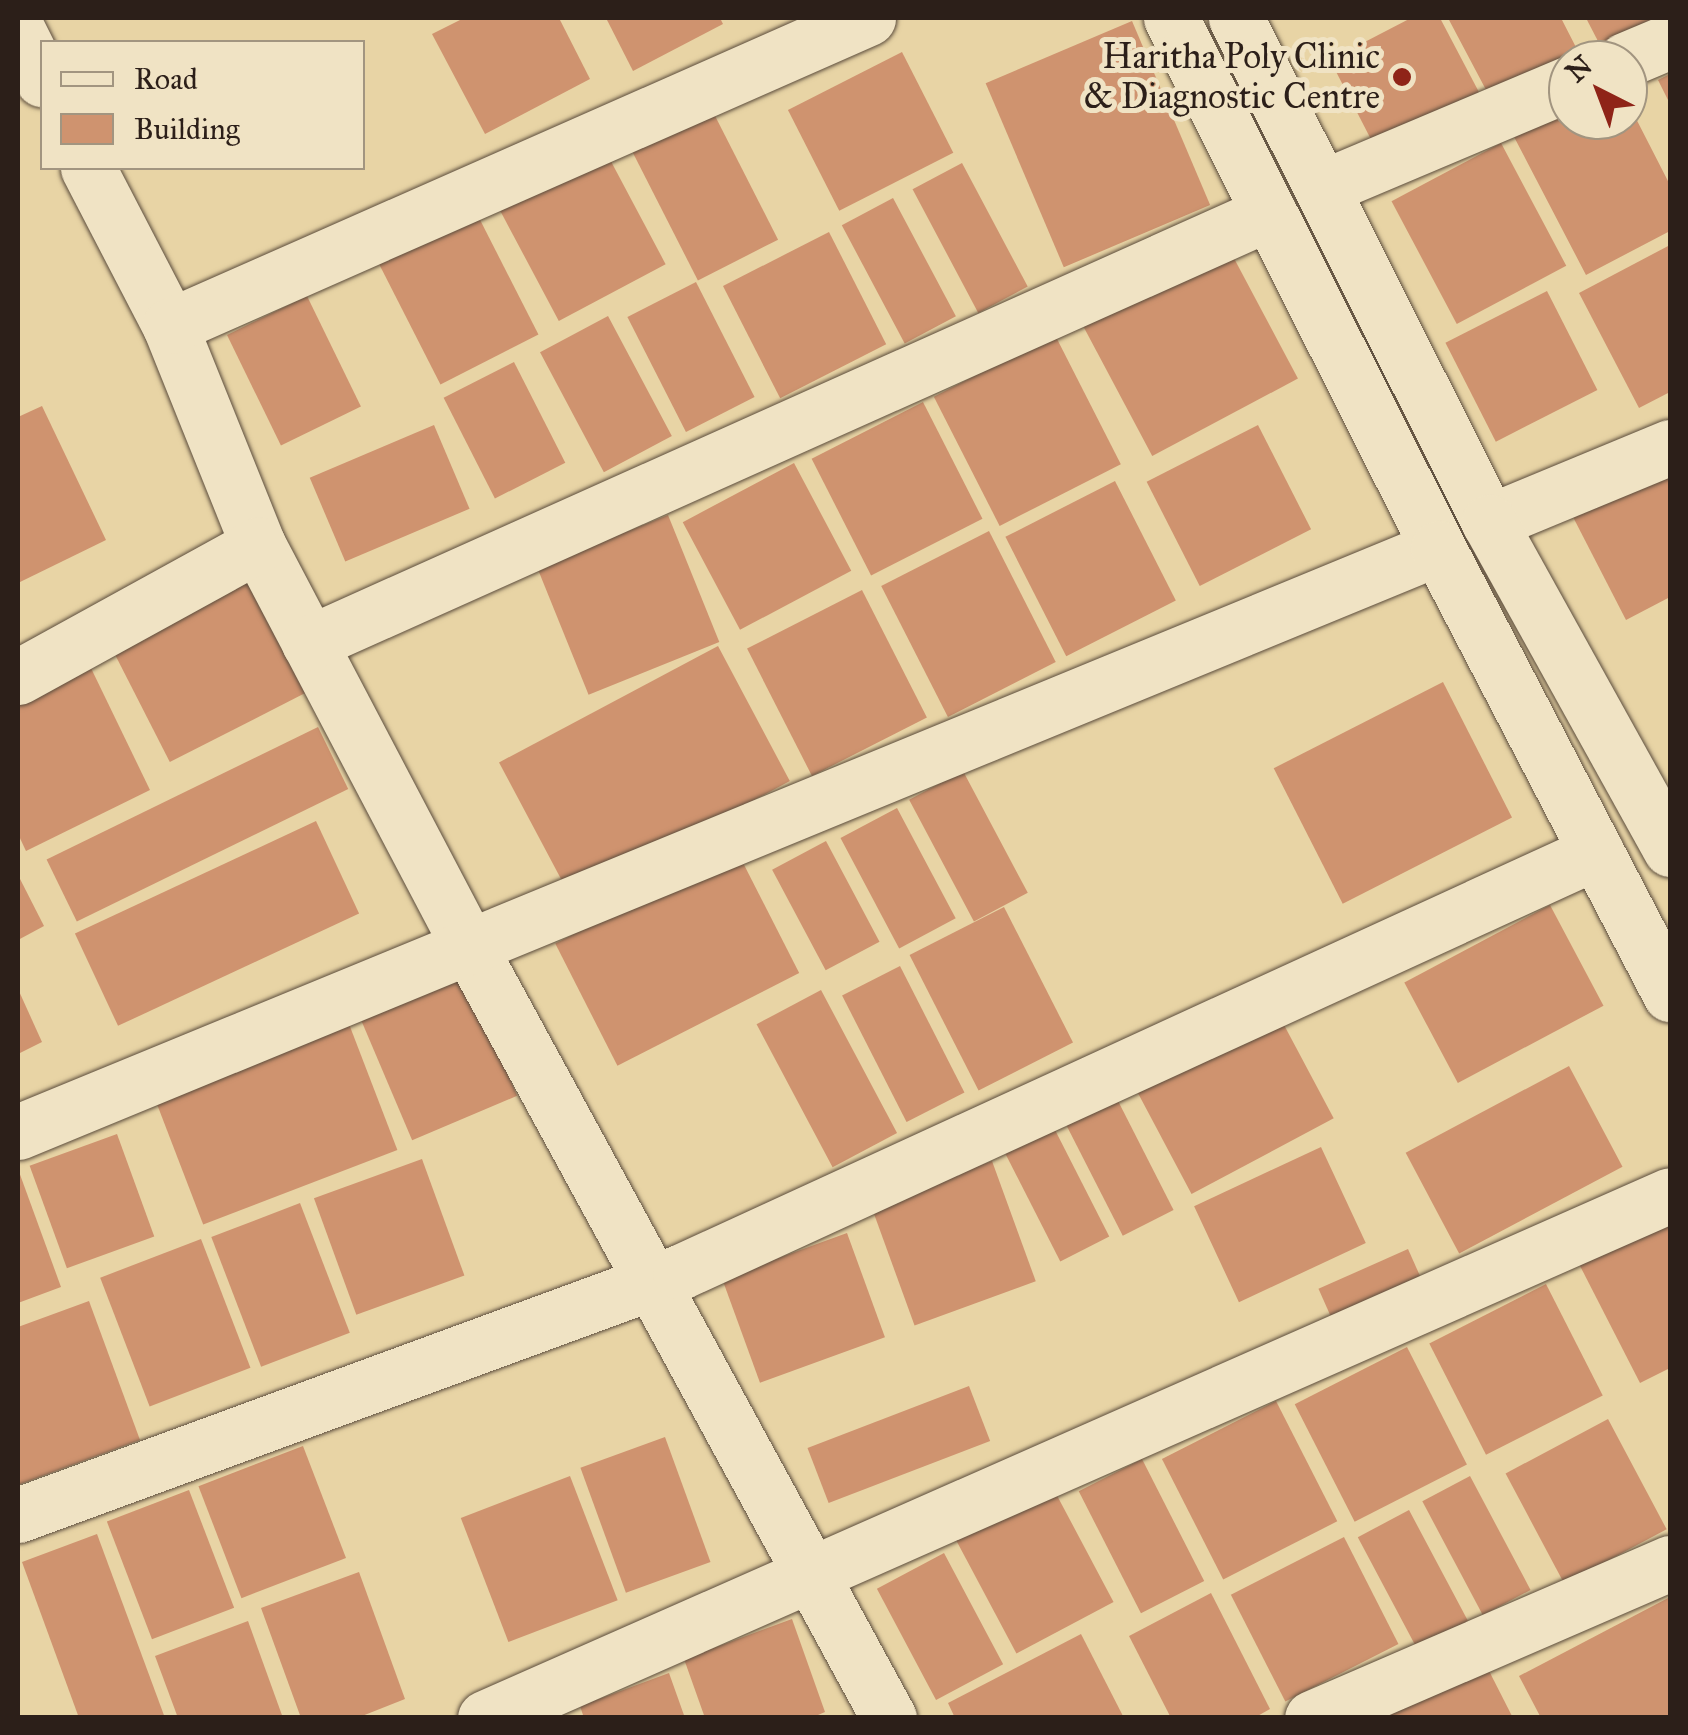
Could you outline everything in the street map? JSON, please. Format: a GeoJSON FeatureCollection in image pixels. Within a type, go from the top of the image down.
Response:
{"type":"FeatureCollection","features":[{"type":"Feature","properties":{"kind":"street"},"geometry":{"type":"LineString","coordinates":[[170,326],[868,18]]}},
{"type":"Feature","properties":{"kind":"street"},"geometry":{"type":"LineString","coordinates":[[1172,18],[1438,548],[1670,994]]}},
{"type":"Feature","properties":{"kind":"street"},"geometry":{"type":"LineString","coordinates":[[1236,18],[1489,522],[1666,829]]}},
{"type":"Feature","properties":{"kind":"street"},"geometry":{"type":"LineString","coordinates":[[18,31],[40,75]]}},
{"type":"Feature","properties":{"kind":"street"},"geometry":{"type":"LineString","coordinates":[[1324,187],[1548,92]]}},
{"type":"Feature","properties":{"kind":"street"},"geometry":{"type":"LineString","coordinates":[[89,170],[170,326],[258,545],[470,948],[889,1718]]}},
{"type":"Feature","properties":{"kind":"street"},"geometry":{"type":"LineString","coordinates":[[310,643],[1268,213]]}},
{"type":"Feature","properties":{"kind":"street"},"geometry":{"type":"LineString","coordinates":[[1489,522],[1670,447]]}},
{"type":"Feature","properties":{"kind":"street"},"geometry":{"type":"LineString","coordinates":[[18,677],[258,545]]}},
{"type":"Feature","properties":{"kind":"street"},"geometry":{"type":"LineString","coordinates":[[18,1132],[1438,548]]}},
{"type":"Feature","properties":{"kind":"street"},"geometry":{"type":"LineString","coordinates":[[18,1515],[651,1282],[1596,852]]}},
{"type":"Feature","properties":{"kind":"street"},"geometry":{"type":"LineString","coordinates":[[485,1718],[1670,1195]]}},
{"type":"Feature","properties":{"kind":"street"},"geometry":{"type":"LineString","coordinates":[[1312,1718],[1670,1563]]}},
{"type":"Feature","properties":{"kind":"building"},"geometry":{"type":"Polygon","coordinates":[[[464,18],[559,18],[590,79],[485,134],[432,34],[464,18]]]}},
{"type":"Feature","properties":{"kind":"building"},"geometry":{"type":"Polygon","coordinates":[[[606,18],[720,18],[723,24],[633,71],[606,18]]]}},
{"type":"Feature","properties":{"kind":"building"},"geometry":{"type":"Polygon","coordinates":[[[1411,18],[1440,18],[1481,96],[1377,151],[1330,60],[1411,18]]]}},
{"type":"Feature","properties":{"kind":"building"},"geometry":{"type":"Polygon","coordinates":[[[1448,18],[1561,18],[1572,40],[1548,40],[1548,72],[1494,105],[1448,18]]]}},
{"type":"Feature","properties":{"kind":"building"},"geometry":{"type":"Polygon","coordinates":[[[1586,18],[1657,18],[1615,40],[1597,40],[1586,18]]]}},
{"type":"Feature","properties":{"kind":"building"},"geometry":{"type":"Polygon","coordinates":[[[1132,21],[1210,205],[1064,267],[986,83],[1132,21]]]}},
{"type":"Feature","properties":{"kind":"building"},"geometry":{"type":"Polygon","coordinates":[[[902,52],[953,153],[839,211],[788,110],[902,52]]]}},
{"type":"Feature","properties":{"kind":"building"},"geometry":{"type":"Polygon","coordinates":[[[1670,74],[1670,104],[1658,80],[1670,74]]]}},
{"type":"Feature","properties":{"kind":"building"},"geometry":{"type":"Polygon","coordinates":[[[710,106],[778,240],[698,281],[630,147],[710,106]]]}},
{"type":"Feature","properties":{"kind":"building"},"geometry":{"type":"Polygon","coordinates":[[[1548,114],[1548,140],[1647,140],[1670,185],[1670,231],[1586,275],[1512,133],[1548,114]]]}},
{"type":"Feature","properties":{"kind":"building"},"geometry":{"type":"Polygon","coordinates":[[[1501,143],[1566,266],[1457,324],[1392,201],[1501,143]]]}},
{"type":"Feature","properties":{"kind":"building"},"geometry":{"type":"Polygon","coordinates":[[[606,152],[666,264],[559,321],[499,209],[606,152]]]}},
{"type":"Feature","properties":{"kind":"building"},"geometry":{"type":"Polygon","coordinates":[[[962,163],[1028,287],[978,313],[913,189],[962,163]]]}},
{"type":"Feature","properties":{"kind":"building"},"geometry":{"type":"Polygon","coordinates":[[[893,198],[956,316],[905,344],[842,225],[893,198]]]}},
{"type":"Feature","properties":{"kind":"building"},"geometry":{"type":"Polygon","coordinates":[[[474,208],[538,335],[440,384],[376,258],[474,208]]]}},
{"type":"Feature","properties":{"kind":"building"},"geometry":{"type":"Polygon","coordinates":[[[829,232],[886,344],[780,398],[723,286],[829,232]]]}},
{"type":"Feature","properties":{"kind":"building"},"geometry":{"type":"Polygon","coordinates":[[[1670,245],[1670,392],[1639,408],[1579,293],[1670,245]]]}},
{"type":"Feature","properties":{"kind":"building"},"geometry":{"type":"Polygon","coordinates":[[[1228,247],[1298,379],[1152,456],[1082,324],[1228,247]]]}},
{"type":"Feature","properties":{"kind":"building"},"geometry":{"type":"Polygon","coordinates":[[[696,282],[755,397],[686,432],[627,317],[696,282]]]}},
{"type":"Feature","properties":{"kind":"building"},"geometry":{"type":"Polygon","coordinates":[[[1547,291],[1597,390],[1496,442],[1445,343],[1547,291]]]}},
{"type":"Feature","properties":{"kind":"building"},"geometry":{"type":"Polygon","coordinates":[[[307,296],[361,407],[281,446],[227,335],[307,296]]]}},
{"type":"Feature","properties":{"kind":"building"},"geometry":{"type":"Polygon","coordinates":[[[608,316],[672,436],[604,472],[540,352],[608,316]]]}},
{"type":"Feature","properties":{"kind":"building"},"geometry":{"type":"Polygon","coordinates":[[[1055,335],[1121,464],[1000,526],[934,397],[1055,335]]]}},
{"type":"Feature","properties":{"kind":"building"},"geometry":{"type":"Polygon","coordinates":[[[514,362],[565,463],[495,499],[444,398],[514,362]]]}},
{"type":"Feature","properties":{"kind":"building"},"geometry":{"type":"Polygon","coordinates":[[[923,402],[982,519],[871,575],[812,459],[923,402]]]}},
{"type":"Feature","properties":{"kind":"building"},"geometry":{"type":"Polygon","coordinates":[[[42,406],[106,540],[18,583],[18,417],[42,406]]]}},
{"type":"Feature","properties":{"kind":"building"},"geometry":{"type":"Polygon","coordinates":[[[434,425],[470,509],[345,562],[310,478],[434,425]]]}},
{"type":"Feature","properties":{"kind":"building"},"geometry":{"type":"Polygon","coordinates":[[[1258,425],[1311,529],[1200,586],[1147,482],[1258,425]]]}},
{"type":"Feature","properties":{"kind":"building"},"geometry":{"type":"Polygon","coordinates":[[[794,463],[851,571],[740,630],[683,522],[794,463]]]}},
{"type":"Feature","properties":{"kind":"building"},"geometry":{"type":"Polygon","coordinates":[[[1670,467],[1670,597],[1626,620],[1573,517],[1670,467]]]}},
{"type":"Feature","properties":{"kind":"building"},"geometry":{"type":"Polygon","coordinates":[[[1115,481],[1176,600],[1066,656],[1005,537],[1115,481]]]}},
{"type":"Feature","properties":{"kind":"building"},"geometry":{"type":"Polygon","coordinates":[[[668,515],[719,642],[589,695],[537,568],[668,515]]]}},
{"type":"Feature","properties":{"kind":"building"},"geometry":{"type":"Polygon","coordinates":[[[989,531],[1056,662],[948,717],[881,586],[989,531]]]}},
{"type":"Feature","properties":{"kind":"building"},"geometry":{"type":"Polygon","coordinates":[[[256,570],[316,688],[170,762],[110,644],[256,570]]]}},
{"type":"Feature","properties":{"kind":"building"},"geometry":{"type":"Polygon","coordinates":[[[862,590],[927,717],[812,776],[747,649],[862,590]]]}},
{"type":"Feature","properties":{"kind":"building"},"geometry":{"type":"Polygon","coordinates":[[[718,646],[790,781],[571,898],[499,762],[718,646]]]}},
{"type":"Feature","properties":{"kind":"building"},"geometry":{"type":"Polygon","coordinates":[[[89,664],[150,790],[26,851],[18,834],[18,699],[89,664]]]}},
{"type":"Feature","properties":{"kind":"building"},"geometry":{"type":"Polygon","coordinates":[[[1443,682],[1512,817],[1343,904],[1274,768],[1443,682]]]}},
{"type":"Feature","properties":{"kind":"building"},"geometry":{"type":"Polygon","coordinates":[[[318,727],[348,789],[77,921],[47,859],[318,727]]]}},
{"type":"Feature","properties":{"kind":"building"},"geometry":{"type":"Polygon","coordinates":[[[963,771],[1028,893],[974,921],[909,800],[963,771]]]}},
{"type":"Feature","properties":{"kind":"building"},"geometry":{"type":"Polygon","coordinates":[[[897,808],[956,918],[899,948],[840,838],[897,808]]]}},
{"type":"Feature","properties":{"kind":"building"},"geometry":{"type":"Polygon","coordinates":[[[316,821],[359,913],[118,1026],[75,933],[316,821]]]}},
{"type":"Feature","properties":{"kind":"building"},"geometry":{"type":"Polygon","coordinates":[[[826,841],[880,942],[826,970],[772,870],[826,841]]]}},
{"type":"Feature","properties":{"kind":"building"},"geometry":{"type":"Polygon","coordinates":[[[737,851],[799,973],[617,1066],[555,944],[737,851]]]}},
{"type":"Feature","properties":{"kind":"building"},"geometry":{"type":"Polygon","coordinates":[[[18,875],[44,926],[18,940],[18,875]]]}},
{"type":"Feature","properties":{"kind":"building"},"geometry":{"type":"Polygon","coordinates":[[[1550,905],[1604,1006],[1458,1083],[1404,982],[1550,905]]]}},
{"type":"Feature","properties":{"kind":"building"},"geometry":{"type":"Polygon","coordinates":[[[1004,907],[1073,1042],[979,1091],[910,955],[1004,907]]]}},
{"type":"Feature","properties":{"kind":"building"},"geometry":{"type":"Polygon","coordinates":[[[462,966],[517,1096],[412,1140],[357,1011],[462,966]]]}},
{"type":"Feature","properties":{"kind":"building"},"geometry":{"type":"Polygon","coordinates":[[[900,966],[964,1093],[907,1122],[842,996],[900,966]]]}},
{"type":"Feature","properties":{"kind":"building"},"geometry":{"type":"Polygon","coordinates":[[[18,989],[42,1042],[18,1054],[18,989]]]}},
{"type":"Feature","properties":{"kind":"building"},"geometry":{"type":"Polygon","coordinates":[[[821,990],[897,1133],[833,1167],[757,1024],[821,990]]]}},
{"type":"Feature","properties":{"kind":"building"},"geometry":{"type":"Polygon","coordinates":[[[1275,1008],[1334,1118],[1192,1194],[1133,1084],[1275,1008]]]}},
{"type":"Feature","properties":{"kind":"building"},"geometry":{"type":"Polygon","coordinates":[[[349,1024],[397,1150],[203,1225],[155,1099],[349,1024]]]}},
{"type":"Feature","properties":{"kind":"building"},"geometry":{"type":"Polygon","coordinates":[[[1569,1066],[1623,1167],[1459,1254],[1406,1153],[1569,1066]]]}},
{"type":"Feature","properties":{"kind":"building"},"geometry":{"type":"Polygon","coordinates":[[[1115,1095],[1174,1210],[1123,1236],[1064,1121],[1115,1095]]]}},
{"type":"Feature","properties":{"kind":"building"},"geometry":{"type":"Polygon","coordinates":[[[1053,1126],[1109,1236],[1060,1261],[1004,1151],[1053,1126]]]}},
{"type":"Feature","properties":{"kind":"building"},"geometry":{"type":"Polygon","coordinates":[[[117,1134],[154,1236],[67,1268],[30,1166],[117,1134]]]}},
{"type":"Feature","properties":{"kind":"building"},"geometry":{"type":"Polygon","coordinates":[[[1321,1147],[1366,1243],[1239,1302],[1194,1206],[1321,1147]]]}},
{"type":"Feature","properties":{"kind":"building"},"geometry":{"type":"Polygon","coordinates":[[[422,1159],[464,1276],[356,1315],[314,1198],[422,1159]]]}},
{"type":"Feature","properties":{"kind":"building"},"geometry":{"type":"Polygon","coordinates":[[[992,1161],[1036,1281],[915,1325],[871,1205],[992,1161]]]}},
{"type":"Feature","properties":{"kind":"building"},"geometry":{"type":"Polygon","coordinates":[[[18,1169],[61,1287],[18,1303],[18,1169]]]}},
{"type":"Feature","properties":{"kind":"building"},"geometry":{"type":"Polygon","coordinates":[[[300,1203],[350,1333],[261,1367],[211,1237],[300,1203]]]}},
{"type":"Feature","properties":{"kind":"building"},"geometry":{"type":"Polygon","coordinates":[[[1670,1211],[1670,1368],[1640,1383],[1577,1260],[1670,1211]]]}},
{"type":"Feature","properties":{"kind":"building"},"geometry":{"type":"Polygon","coordinates":[[[847,1233],[885,1337],[760,1383],[722,1278],[847,1233]]]}},
{"type":"Feature","properties":{"kind":"building"},"geometry":{"type":"Polygon","coordinates":[[[201,1239],[250,1368],[150,1407],[100,1278],[201,1239]]]}},
{"type":"Feature","properties":{"kind":"building"},"geometry":{"type":"Polygon","coordinates":[[[1408,1249],[1422,1281],[1333,1321],[1318,1289],[1408,1249]]]}},
{"type":"Feature","properties":{"kind":"building"},"geometry":{"type":"Polygon","coordinates":[[[1546,1284],[1603,1395],[1486,1455],[1429,1343],[1546,1284]]]}},
{"type":"Feature","properties":{"kind":"building"},"geometry":{"type":"Polygon","coordinates":[[[89,1301],[140,1440],[18,1485],[18,1327],[89,1301]]]}},
{"type":"Feature","properties":{"kind":"building"},"geometry":{"type":"Polygon","coordinates":[[[1407,1347],[1467,1465],[1355,1522],[1295,1404],[1407,1347]]]}},
{"type":"Feature","properties":{"kind":"building"},"geometry":{"type":"Polygon","coordinates":[[[969,1386],[990,1441],[829,1503],[807,1448],[969,1386]]]}},
{"type":"Feature","properties":{"kind":"building"},"geometry":{"type":"Polygon","coordinates":[[[1276,1401],[1337,1521],[1223,1579],[1162,1459],[1276,1401]]]}},
{"type":"Feature","properties":{"kind":"building"},"geometry":{"type":"Polygon","coordinates":[[[1608,1419],[1667,1529],[1564,1584],[1506,1473],[1608,1419]]]}},
{"type":"Feature","properties":{"kind":"building"},"geometry":{"type":"Polygon","coordinates":[[[665,1437],[710,1562],[626,1593],[580,1468],[665,1437]]]}},
{"type":"Feature","properties":{"kind":"building"},"geometry":{"type":"Polygon","coordinates":[[[303,1446],[346,1558],[241,1598],[198,1486],[303,1446]]]}},
{"type":"Feature","properties":{"kind":"building"},"geometry":{"type":"Polygon","coordinates":[[[1142,1459],[1204,1581],[1141,1613],[1079,1491],[1142,1459]]]}},
{"type":"Feature","properties":{"kind":"building"},"geometry":{"type":"Polygon","coordinates":[[[570,1476],[618,1600],[508,1642],[461,1518],[570,1476]]]}},
{"type":"Feature","properties":{"kind":"building"},"geometry":{"type":"Polygon","coordinates":[[[1470,1476],[1531,1590],[1483,1615],[1422,1501],[1470,1476]]]}},
{"type":"Feature","properties":{"kind":"building"},"geometry":{"type":"Polygon","coordinates":[[[1053,1488],[1114,1602],[1016,1654],[956,1540],[1053,1488]]]}},
{"type":"Feature","properties":{"kind":"building"},"geometry":{"type":"Polygon","coordinates":[[[189,1490],[234,1608],[152,1639],[107,1522],[189,1490]]]}},
{"type":"Feature","properties":{"kind":"building"},"geometry":{"type":"Polygon","coordinates":[[[1409,1510],[1469,1623],[1418,1650],[1358,1537],[1409,1510]]]}},
{"type":"Feature","properties":{"kind":"building"},"geometry":{"type":"Polygon","coordinates":[[[97,1534],[165,1718],[79,1718],[22,1562],[97,1534]]]}},
{"type":"Feature","properties":{"kind":"building"},"geometry":{"type":"Polygon","coordinates":[[[1344,1537],[1398,1644],[1285,1702],[1231,1595],[1344,1537]]]}},
{"type":"Feature","properties":{"kind":"building"},"geometry":{"type":"Polygon","coordinates":[[[944,1553],[1003,1664],[936,1700],[877,1589],[944,1553]]]}},
{"type":"Feature","properties":{"kind":"building"},"geometry":{"type":"Polygon","coordinates":[[[359,1572],[405,1699],[357,1718],[301,1718],[261,1608],[359,1572]]]}},
{"type":"Feature","properties":{"kind":"building"},"geometry":{"type":"Polygon","coordinates":[[[1211,1593],[1270,1709],[1254,1718],[1171,1718],[1129,1636],[1211,1593]]]}},
{"type":"Feature","properties":{"kind":"building"},"geometry":{"type":"Polygon","coordinates":[[[1670,1597],[1670,1718],[1541,1718],[1519,1676],[1670,1597]]]}},
{"type":"Feature","properties":{"kind":"building"},"geometry":{"type":"Polygon","coordinates":[[[792,1619],[825,1712],[811,1718],[705,1718],[684,1659],[792,1619]]]}},
{"type":"Feature","properties":{"kind":"building"},"geometry":{"type":"Polygon","coordinates":[[[248,1621],[283,1718],[178,1718],[155,1656],[248,1621]]]}},
{"type":"Feature","properties":{"kind":"building"},"geometry":{"type":"Polygon","coordinates":[[[1081,1634],[1124,1718],[955,1718],[948,1703],[1081,1634]]]}},
{"type":"Feature","properties":{"kind":"building"},"geometry":{"type":"Polygon","coordinates":[[[1485,1663],[1513,1718],[1379,1718],[1485,1663]]]}},
{"type":"Feature","properties":{"kind":"building"},"geometry":{"type":"Polygon","coordinates":[[[669,1673],[685,1718],[584,1718],[580,1706],[669,1673]]]}},
{"type":"Feature","properties":{"kind":"place","name":"Haritha Poly Clinic & Diagnostic Centre"},"geometry":{"type":"Point","coordinates":[1402,77]}}]}
